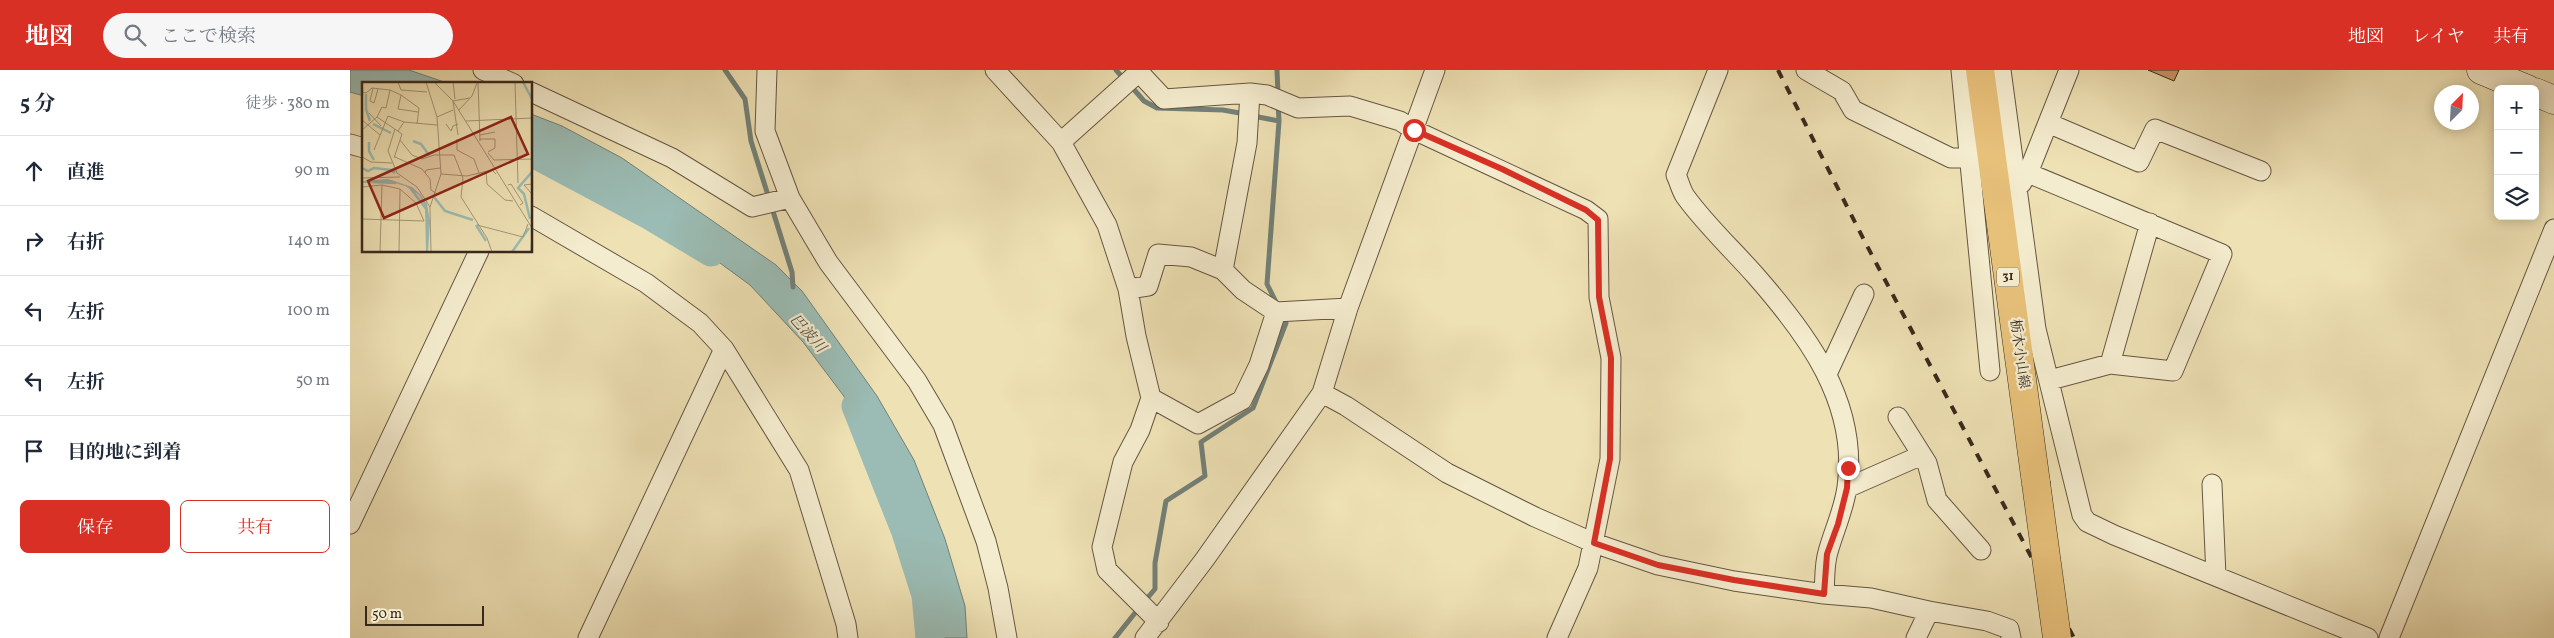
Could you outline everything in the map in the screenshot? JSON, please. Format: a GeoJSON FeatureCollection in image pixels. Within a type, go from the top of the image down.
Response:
{"type":"FeatureCollection","features":[{"type":"Feature","properties":{"kind":"main road","name":"栃木小山線"},"geometry":{"type":"LineString","coordinates":[[1980,70],[2057,638]]}},
{"type":"Feature","properties":{"kind":"main road"},"geometry":{"type":"LineString","coordinates":[[2481,70],[2517,85]]}},
{"type":"Feature","properties":{"kind":"main road"},"geometry":{"type":"LineString","coordinates":[[2539,94],[2554,100]]}},
{"type":"Feature","properties":{"kind":"street"},"geometry":{"type":"LineString","coordinates":[[483,70],[510,82]]}},
{"type":"Feature","properties":{"kind":"street"},"geometry":{"type":"LineString","coordinates":[[767,70],[765,131],[790,198],[828,262],[917,381],[943,425],[986,541],[998,588],[1006,638]]}},
{"type":"Feature","properties":{"kind":"street"},"geometry":{"type":"LineString","coordinates":[[995,70],[1062,142],[1107,225],[1128,289],[1136,336],[1151,398],[1140,430],[1123,462],[1102,547],[1107,570],[1159,622]]}},
{"type":"Feature","properties":{"kind":"street"},"geometry":{"type":"LineString","coordinates":[[1145,638],[1159,622],[1322,393],[1348,308],[1435,70]]}},
{"type":"Feature","properties":{"kind":"street"},"geometry":{"type":"LineString","coordinates":[[1718,70],[1676,175],[1684,194],[1767,288],[1816,353],[1834,388],[1847,435],[1847,488],[1838,524],[1827,554],[1824,594]]}},
{"type":"Feature","properties":{"kind":"street"},"geometry":{"type":"LineString","coordinates":[[1806,70],[1842,92],[1853,110],[1950,158],[1970,158]]}},
{"type":"Feature","properties":{"kind":"street"},"geometry":{"type":"LineString","coordinates":[[1961,70],[1990,371]]}},
{"type":"Feature","properties":{"kind":"street"},"geometry":{"type":"LineString","coordinates":[[2001,70],[2023,181],[2036,329],[2082,515],[2087,522],[2368,638]]}},
{"type":"Feature","properties":{"kind":"street"},"geometry":{"type":"LineString","coordinates":[[2023,181],[2069,70]]}},
{"type":"Feature","properties":{"kind":"street"},"geometry":{"type":"LineString","coordinates":[[1062,142],[1138,71],[1164,99],[1250,93],[1266,96],[1298,108],[1350,106],[1400,121],[1414,130],[1586,210],[1598,220],[1599,297],[1611,358],[1610,459],[1588,568],[1557,638]]}},
{"type":"Feature","properties":{"kind":"street"},"geometry":{"type":"LineString","coordinates":[[532,92],[672,158],[752,207],[790,198]]}},
{"type":"Feature","properties":{"kind":"street"},"geometry":{"type":"LineString","coordinates":[[1223,270],[1247,143],[1250,93]]}},
{"type":"Feature","properties":{"kind":"street"},"geometry":{"type":"LineString","coordinates":[[2048,123],[2139,162],[2155,130],[2261,171]]}},
{"type":"Feature","properties":{"kind":"street"},"geometry":{"type":"LineString","coordinates":[[2023,181],[2150,223],[2222,254],[2173,371],[2110,364],[2050,380]]}},
{"type":"Feature","properties":{"kind":"street"},"geometry":{"type":"LineString","coordinates":[[532,217],[646,284],[700,323],[724,349],[799,470],[846,624],[848,638]]}},
{"type":"Feature","properties":{"kind":"street"},"geometry":{"type":"LineString","coordinates":[[2110,364],[2150,223]]}},
{"type":"Feature","properties":{"kind":"street"},"geometry":{"type":"LineString","coordinates":[[2389,638],[2554,229]]}},
{"type":"Feature","properties":{"kind":"street"},"geometry":{"type":"LineString","coordinates":[[350,524],[479,252]]}},
{"type":"Feature","properties":{"kind":"street"},"geometry":{"type":"LineString","coordinates":[[1128,289],[1148,286],[1158,254],[1191,257],[1223,270],[1243,290],[1276,312],[1348,308]]}},
{"type":"Feature","properties":{"kind":"street"},"geometry":{"type":"LineString","coordinates":[[1827,374],[1864,294]]}},
{"type":"Feature","properties":{"kind":"street"},"geometry":{"type":"LineString","coordinates":[[1151,398],[1198,424],[1242,400],[1259,365],[1276,312]]}},
{"type":"Feature","properties":{"kind":"street"},"geometry":{"type":"LineString","coordinates":[[588,638],[724,349]]}},
{"type":"Feature","properties":{"kind":"street"},"geometry":{"type":"LineString","coordinates":[[1322,393],[1346,406],[1447,473],[1535,518],[1594,543],[1658,565],[1734,580],[1824,594],[1871,598],[1928,611],[1987,621],[2009,629],[2011,638]]}},
{"type":"Feature","properties":{"kind":"street"},"geometry":{"type":"LineString","coordinates":[[1898,417],[1922,456],[1938,500],[1981,550]]}},
{"type":"Feature","properties":{"kind":"street"},"geometry":{"type":"LineString","coordinates":[[1847,488],[1922,456]]}},
{"type":"Feature","properties":{"kind":"street"},"geometry":{"type":"LineString","coordinates":[[2212,484],[2216,576]]}},
{"type":"Feature","properties":{"kind":"street"},"geometry":{"type":"LineString","coordinates":[[1916,638],[1928,611]]}},
{"type":"Feature","properties":{"kind":"water"},"geometry":{"type":"Polygon","coordinates":[[[350,70],[409,70],[444,82],[362,82],[362,95],[350,92],[350,70]]]}},
{"type":"Feature","properties":{"kind":"water"},"geometry":{"type":"Polygon","coordinates":[[[532,114],[562,126],[622,158],[776,265],[802,291],[877,396],[914,460],[945,539],[965,606],[967,638],[941,638],[936,592],[921,537],[892,476],[843,395],[803,342],[750,285],[642,206],[566,162],[532,147],[532,114]]]}},
{"type":"Feature","properties":{"kind":"building"},"geometry":{"type":"Polygon","coordinates":[[[2148,70],[2179,70],[2174,81],[2148,70]]]}},
{"type":"Feature","properties":{"kind":"waterway"},"geometry":{"type":"LineString","coordinates":[[725,70],[745,99],[751,141],[792,272],[793,287]]}},
{"type":"Feature","properties":{"kind":"waterway"},"geometry":{"type":"LineString","coordinates":[[1116,70],[1124,79]]}},
{"type":"Feature","properties":{"kind":"waterway"},"geometry":{"type":"LineString","coordinates":[[1277,70],[1278,94]]}},
{"type":"Feature","properties":{"kind":"waterway"},"geometry":{"type":"LineString","coordinates":[[1130,85],[1144,101],[1157,108],[1223,110],[1245,114]]}},
{"type":"Feature","properties":{"kind":"waterway"},"geometry":{"type":"LineString","coordinates":[[1278,103],[1279,121]]}},
{"type":"Feature","properties":{"kind":"waterway"},"geometry":{"type":"LineString","coordinates":[[1253,116],[1279,121],[1267,284],[1278,306]]}},
{"type":"Feature","properties":{"kind":"waterway","name":"巴波川"},"geometry":{"type":"LineString","coordinates":[[532,153],[651,216],[711,252]]}},
{"type":"Feature","properties":{"kind":"waterway"},"geometry":{"type":"LineString","coordinates":[[1144,602],[1155,589],[1155,563],[1166,501],[1205,476],[1201,442],[1253,408],[1286,323],[1282,316]]}},
{"type":"Feature","properties":{"kind":"waterway","name":"巴波川"},"geometry":{"type":"LineString","coordinates":[[856,406],[906,532],[926,595],[930,638]]}},
{"type":"Feature","properties":{"kind":"waterway"},"geometry":{"type":"LineString","coordinates":[[1115,638],[1139,608]]}},
{"type":"Feature","properties":{"kind":"railway"},"geometry":{"type":"LineString","coordinates":[[1778,70],[1865,242],[2074,638]]}},
{"type":"Feature","properties":{"kind":"route"},"geometry":{"type":"LineString","coordinates":[[1414,130],[1502,169],[1586,210],[1598,220],[1599,297],[1611,358],[1610,459],[1594,543],[1658,565],[1734,580],[1824,594],[1827,554],[1838,524],[1847,488],[1848,468]]}}]}
